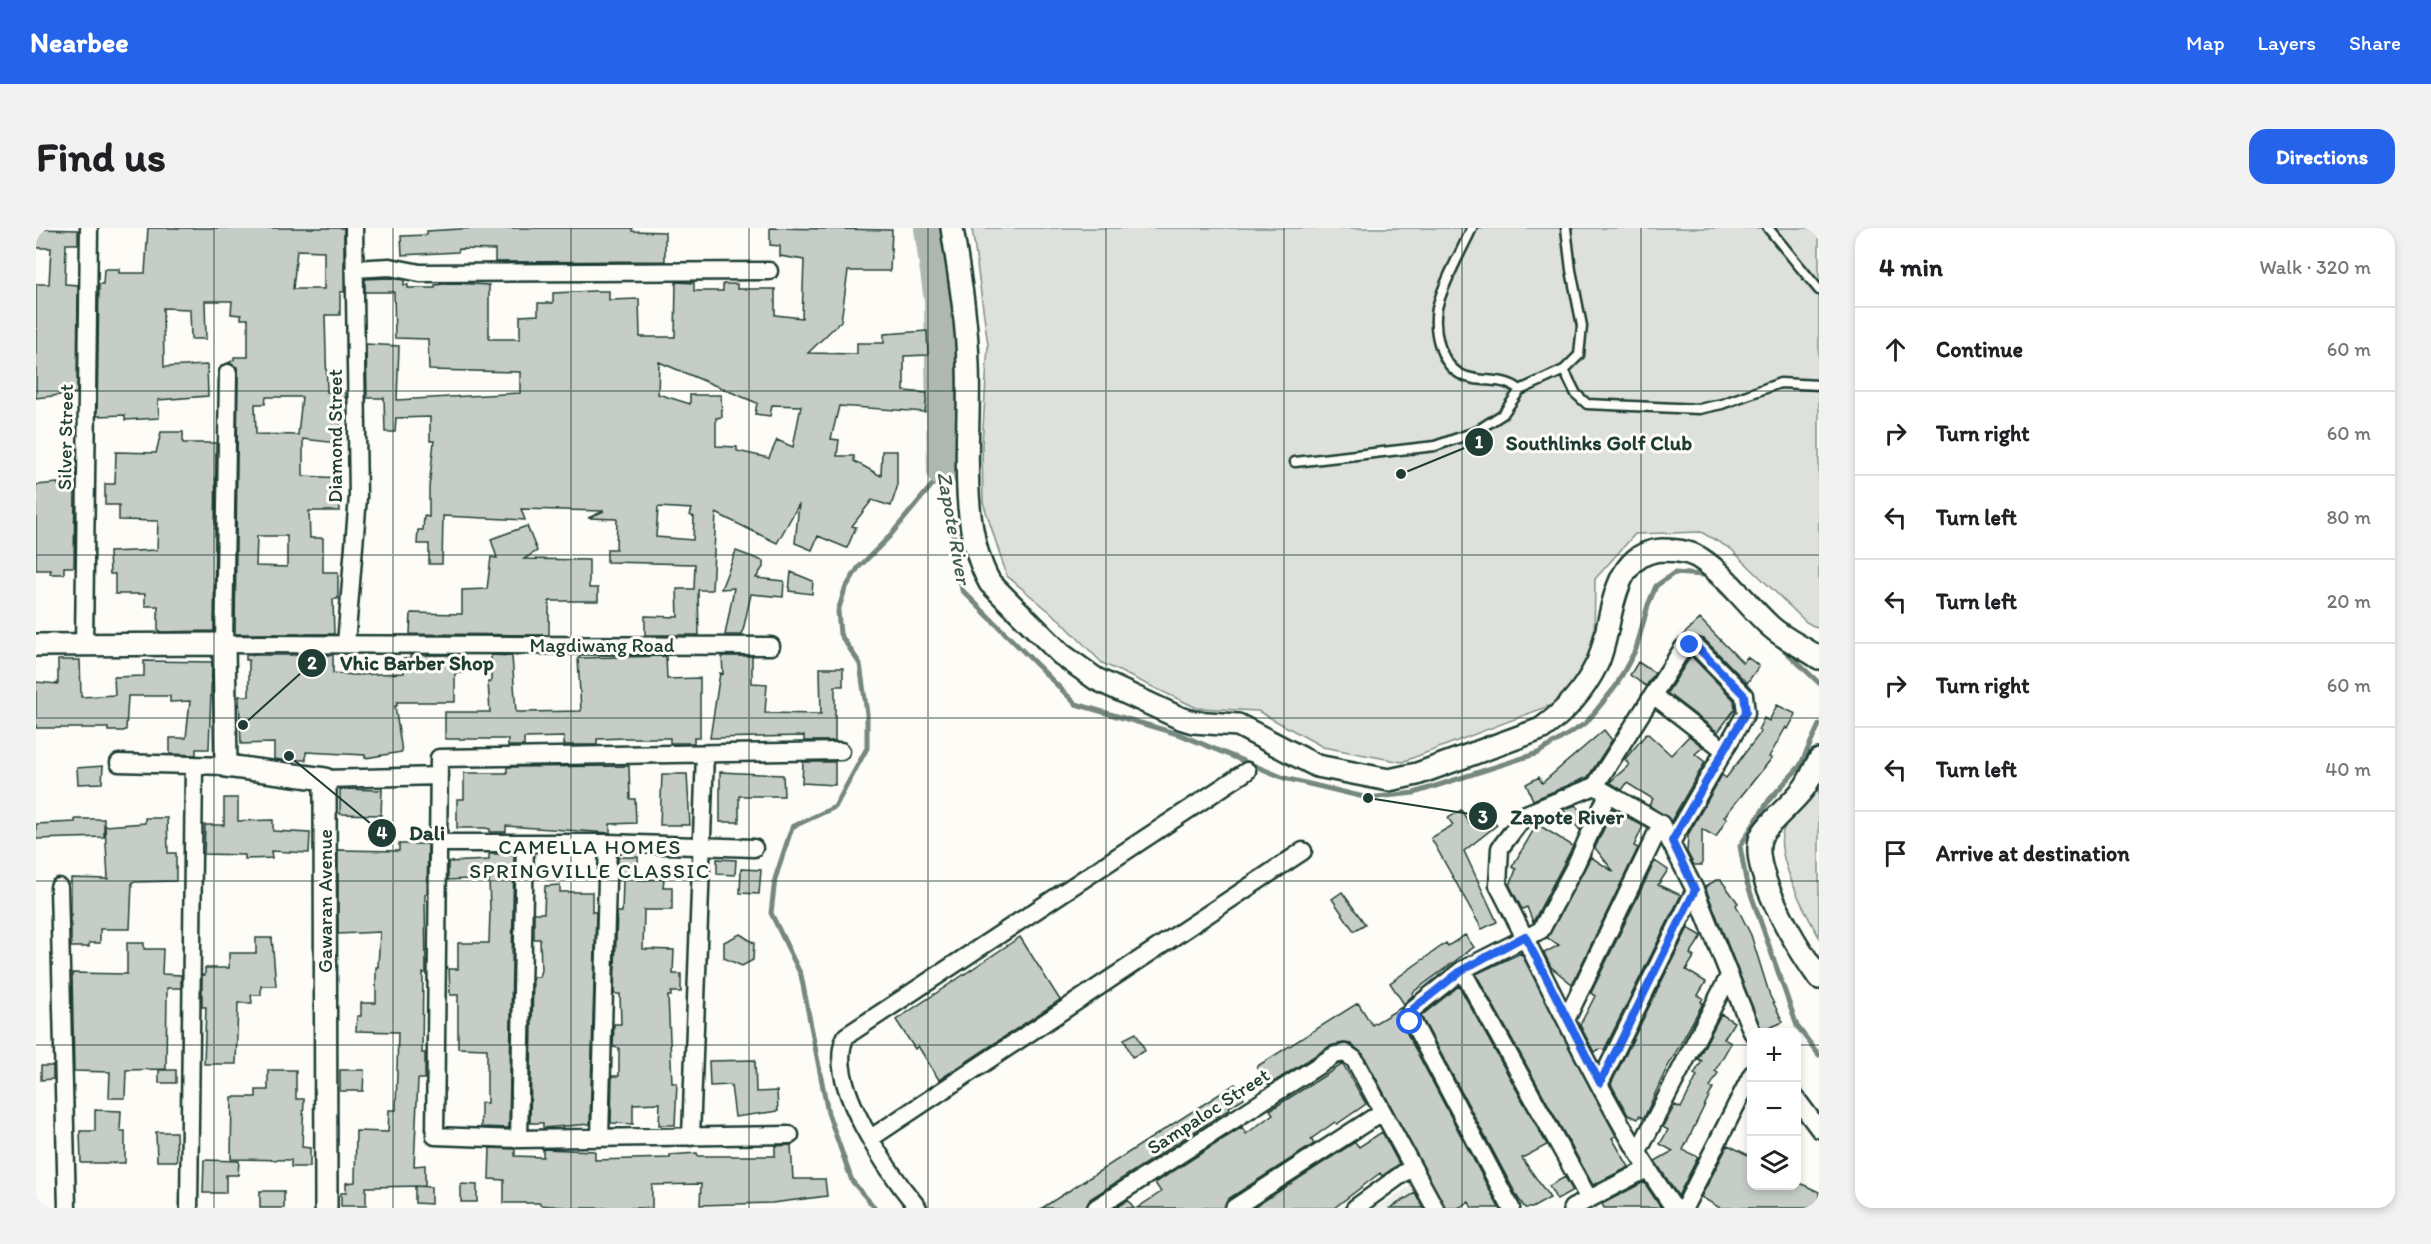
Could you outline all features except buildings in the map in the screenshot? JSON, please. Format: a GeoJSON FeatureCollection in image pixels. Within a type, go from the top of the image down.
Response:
{"type":"FeatureCollection","features":[{"type":"Feature","properties":{"kind":"street","name":"Silver Street"},"geometry":{"type":"LineString","coordinates":[[84,646],[89,228]]}},
{"type":"Feature","properties":{"kind":"street","name":"Diamond Street"},"geometry":{"type":"LineString","coordinates":[[346,644],[358,496],[354,228]]}},
{"type":"Feature","properties":{"kind":"street"},"geometry":{"type":"LineString","coordinates":[[952,228],[966,328],[969,501],[983,571],[990,583],[1061,654],[1096,680],[1120,692],[1193,722],[1238,725],[1317,766],[1389,780],[1417,774],[1542,729],[1573,703],[1598,662],[1616,590],[1623,574],[1637,560],[1655,550],[1682,550],[1701,559],[1771,627],[1819,658]]}},
{"type":"Feature","properties":{"kind":"street"},"geometry":{"type":"LineString","coordinates":[[354,269],[390,267],[420,273],[770,271]]}},
{"type":"Feature","properties":{"kind":"street"},"geometry":{"type":"LineString","coordinates":[[226,766],[224,644],[228,373]]}},
{"type":"Feature","properties":{"kind":"street","name":"Magdiwang Road"},"geometry":{"type":"LineString","coordinates":[[36,645],[771,646]]}},
{"type":"Feature","properties":{"kind":"street"},"geometry":{"type":"LineString","coordinates":[[1511,1208],[1410,1022],[1409,1016],[1413,1009],[1462,970],[1525,936],[1541,930],[1554,908],[1601,790],[1653,695],[1683,648],[1690,645],[1697,647],[1744,695],[1747,703],[1746,712],[1672,841]]}},
{"type":"Feature","properties":{"kind":"street"},"geometry":{"type":"LineString","coordinates":[[1653,695],[1724,750]]}},
{"type":"Feature","properties":{"kind":"street"},"geometry":{"type":"LineString","coordinates":[[790,1135],[519,1139],[435,1136],[440,758],[841,751]]}},
{"type":"Feature","properties":{"kind":"street"},"geometry":{"type":"LineString","coordinates":[[691,1137],[705,754]]}},
{"type":"Feature","properties":{"kind":"street"},"geometry":{"type":"LineString","coordinates":[[1819,760],[1803,789],[1762,834],[1759,845],[1760,862],[1781,916],[1790,935],[1819,978]]}},
{"type":"Feature","properties":{"kind":"street"},"geometry":{"type":"LineString","coordinates":[[119,763],[226,766],[325,779],[440,776]]}},
{"type":"Feature","properties":{"kind":"street"},"geometry":{"type":"LineString","coordinates":[[189,1208],[194,765]]}},
{"type":"Feature","properties":{"kind":"street"},"geometry":{"type":"LineString","coordinates":[[918,1208],[879,1155],[843,1081],[840,1047],[846,1036],[1247,771]]}},
{"type":"Feature","properties":{"kind":"street","name":"Gawaran Avenue"},"geometry":{"type":"LineString","coordinates":[[325,779],[326,1208]]}},
{"type":"Feature","properties":{"kind":"street"},"geometry":{"type":"LineString","coordinates":[[1674,1208],[1647,1169],[1639,1150],[1600,1083],[1498,885],[1500,848],[1526,814],[1601,790],[1661,824],[1672,841],[1695,890],[1750,1028]]}},
{"type":"Feature","properties":{"kind":"street"},"geometry":{"type":"LineString","coordinates":[[1567,1018],[1661,824]]}},
{"type":"Feature","properties":{"kind":"street"},"geometry":{"type":"LineString","coordinates":[[439,843],[608,843],[754,848]]}},
{"type":"Feature","properties":{"kind":"street"},"geometry":{"type":"LineString","coordinates":[[519,1139],[525,843]]}},
{"type":"Feature","properties":{"kind":"street"},"geometry":{"type":"LineString","coordinates":[[600,1138],[608,843]]}},
{"type":"Feature","properties":{"kind":"street"},"geometry":{"type":"LineString","coordinates":[[871,1138],[1303,851]]}},
{"type":"Feature","properties":{"kind":"street"},"geometry":{"type":"LineString","coordinates":[[59,887],[67,1208]]}},
{"type":"Feature","properties":{"kind":"street"},"geometry":{"type":"LineString","coordinates":[[1600,1083],[1695,890]]}},
{"type":"Feature","properties":{"kind":"street"},"geometry":{"type":"LineString","coordinates":[[1462,970],[1589,1199]]}},
{"type":"Feature","properties":{"kind":"street"},"geometry":{"type":"LineString","coordinates":[[1639,1150],[1729,976]]}},
{"type":"Feature","properties":{"kind":"street","name":"Sampaloc Street"},"geometry":{"type":"LineString","coordinates":[[1096,1208],[1335,1055],[1345,1053],[1354,1059],[1382,1112]]}},
{"type":"Feature","properties":{"kind":"street"},"geometry":{"type":"LineString","coordinates":[[1684,1208],[1748,1082]]}},
{"type":"Feature","properties":{"kind":"street"},"geometry":{"type":"LineString","coordinates":[[1801,1104],[1819,1129]]}},
{"type":"Feature","properties":{"kind":"street"},"geometry":{"type":"LineString","coordinates":[[1234,1208],[1382,1112],[1435,1208]]}},
{"type":"Feature","properties":{"kind":"street"},"geometry":{"type":"LineString","coordinates":[[1355,1208],[1412,1167]]}},
{"type":"Feature","properties":{"kind":"street"},"geometry":{"type":"LineString","coordinates":[[1572,1208],[1647,1169]]}},
{"type":"Feature","properties":{"kind":"lane"},"geometry":{"type":"LineString","coordinates":[[1472,228],[1437,307],[1436,323],[1440,348],[1448,365],[1461,375],[1484,381],[1510,382],[1520,390]]}},
{"type":"Feature","properties":{"kind":"lane"},"geometry":{"type":"LineString","coordinates":[[1295,462],[1435,446],[1475,432],[1503,414],[1520,390],[1564,370],[1579,355],[1582,326],[1571,270],[1566,228]]}},
{"type":"Feature","properties":{"kind":"lane"},"geometry":{"type":"LineString","coordinates":[[1768,228],[1819,290]]}},
{"type":"Feature","properties":{"kind":"lane"},"geometry":{"type":"LineString","coordinates":[[1564,370],[1576,394],[1587,404],[1699,409],[1722,404],[1780,383],[1819,385]]}},
{"type":"Feature","properties":{"kind":"shaded area"},"geometry":{"type":"Polygon","coordinates":[[[972,228],[1819,228],[1819,629],[1806,622],[1731,549],[1701,532],[1635,534],[1595,579],[1594,645],[1562,701],[1402,762],[1323,747],[1258,711],[1197,708],[1102,663],[1061,621],[1007,576],[983,502],[982,445],[988,345],[972,228]]]}},
{"type":"Feature","properties":{"kind":"shaded area"},"geometry":{"type":"Polygon","coordinates":[[[1819,788],[1819,937],[1793,885],[1781,841],[1785,826],[1819,788]]]}},
{"type":"Feature","properties":{"kind":"shaded area"},"geometry":{"type":"Polygon","coordinates":[[[1414,1184],[1428,1208],[1375,1208],[1414,1184]]]}},
{"type":"Feature","properties":{"kind":"waterway","name":"Zapote River"},"geometry":{"type":"LineString","coordinates":[[930,228],[940,300],[943,472]]}},
{"type":"Feature","properties":{"kind":"waterway","name":"Zapote River"},"geometry":{"type":"LineString","coordinates":[[943,472],[962,590],[1076,704],[1181,735],[1284,778],[1368,798],[1414,793],[1538,753],[1586,723],[1616,686],[1636,649],[1648,605],[1656,586],[1674,573],[1704,575],[1731,600]]}},
{"type":"Feature","properties":{"kind":"waterway"},"geometry":{"type":"LineString","coordinates":[[875,1208],[852,1181],[828,1113],[801,975],[771,913],[775,879],[792,827],[835,807],[867,748],[867,714],[860,664],[840,634],[838,611],[845,589],[858,568],[889,537],[942,473]]}},
{"type":"Feature","properties":{"kind":"waterway","name":"Zapote River"},"geometry":{"type":"LineString","coordinates":[[1779,645],[1819,683]]}},
{"type":"Feature","properties":{"kind":"waterway","name":"Zapote River"},"geometry":{"type":"LineString","coordinates":[[1819,725],[1800,766],[1769,800],[1740,846],[1746,880],[1797,1026],[1819,1055]]}},
{"type":"Feature","properties":{"kind":"place","name":"Southlinks Golf Club"},"geometry":{"type":"Point","coordinates":[1401,474]}},
{"type":"Feature","properties":{"kind":"place","name":"Vhic Barber Shop"},"geometry":{"type":"Point","coordinates":[243,725]}},
{"type":"Feature","properties":{"kind":"place","name":"Dali"},"geometry":{"type":"Point","coordinates":[289,756]}},
{"type":"Feature","properties":{"kind":"place","name":"Zapote River"},"geometry":{"type":"Point","coordinates":[1368,798]}},
{"type":"Feature","properties":{"kind":"district","name":"CAMELLA HOMES SPRINGVILLE CLASSIC"},"geometry":{"type":"Point","coordinates":[590,859]}},
{"type":"Feature","properties":{"kind":"route"},"geometry":{"type":"LineString","coordinates":[[1410,1022],[1409,1016],[1413,1009],[1462,970],[1525,936],[1600,1083],[1695,890],[1672,841],[1746,712],[1747,703],[1744,695],[1697,647],[1690,645]]}}]}
